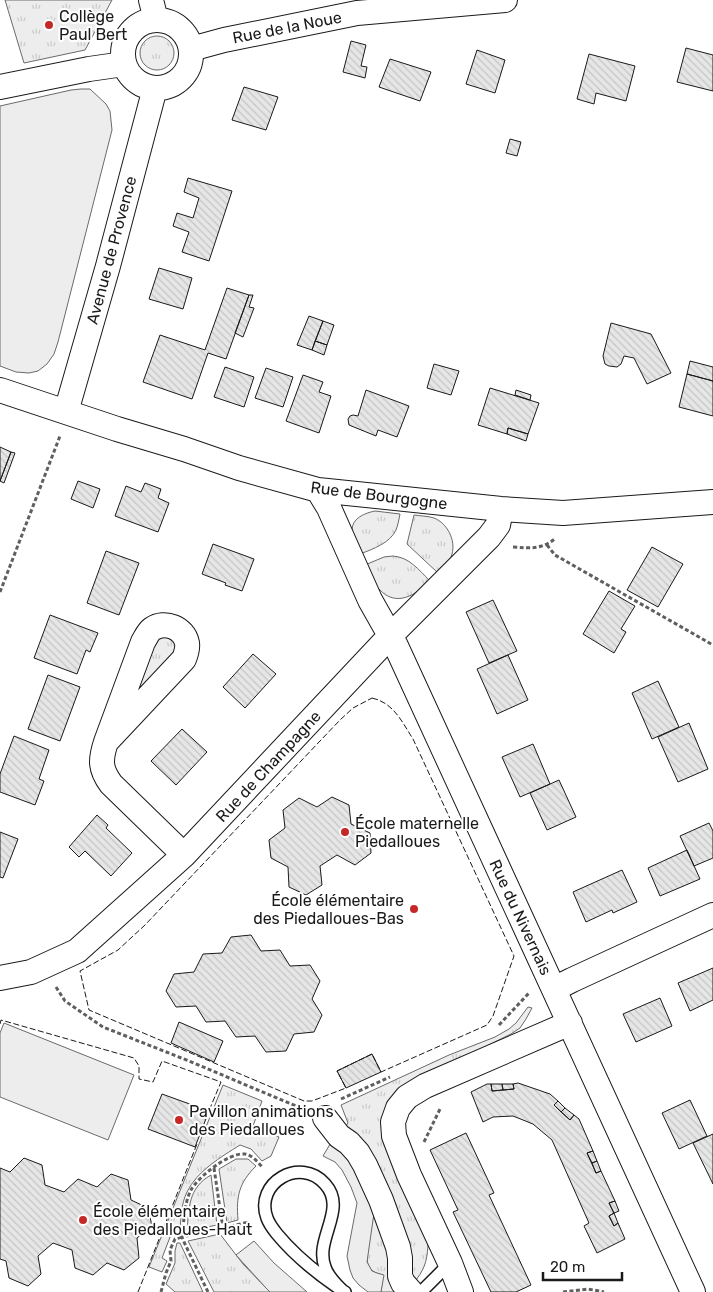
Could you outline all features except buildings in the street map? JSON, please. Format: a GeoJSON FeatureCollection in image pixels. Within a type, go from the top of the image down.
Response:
{"type":"FeatureCollection","features":[{"type":"Feature","properties":{"kind":"street","name":"Rue de la Noue"},"geometry":{"type":"LineString","coordinates":[[191,49],[224,40],[357,13],[505,0]]}},
{"type":"Feature","properties":{"kind":"street"},"geometry":{"type":"LineString","coordinates":[[154,10],[184,34],[191,49],[190,64],[182,76],[170,85],[156,88],[142,84],[131,76],[124,64],[124,44],[129,34],[136,26],[146,21],[154,10]]}},
{"type":"Feature","properties":{"kind":"street"},"geometry":{"type":"LineString","coordinates":[[0,87],[124,64]]}},
{"type":"Feature","properties":{"kind":"street","name":"Avenue de Provence"},"geometry":{"type":"LineString","coordinates":[[66,412],[156,88]]}},
{"type":"Feature","properties":{"kind":"street","name":"Rue de Bourgogne"},"geometry":{"type":"LineString","coordinates":[[0,390],[239,468],[318,490],[501,509],[563,513],[713,502]]}},
{"type":"Feature","properties":{"kind":"street","name":"Rue du Nivernais"},"geometry":{"type":"LineString","coordinates":[[318,490],[329,508],[370,600],[396,646],[693,1292]]}},
{"type":"Feature","properties":{"kind":"street","name":"Rue de Champagne"},"geometry":{"type":"LineString","coordinates":[[0,978],[31,972],[77,951],[184,855],[390,636],[489,537],[498,525],[501,509]]}},
{"type":"Feature","properties":{"kind":"street"},"geometry":{"type":"LineString","coordinates":[[106,742],[101,755],[105,776],[184,855]]}},
{"type":"Feature","properties":{"kind":"street"},"geometry":{"type":"LineString","coordinates":[[554,989],[713,915]]}},
{"type":"Feature","properties":{"kind":"street"},"geometry":{"type":"LineString","coordinates":[[461,1292],[450,1263],[409,1175],[394,1136],[394,1122],[398,1108],[407,1097],[425,1086],[570,1023]]}},
{"type":"Feature","properties":{"kind":"street"},"geometry":{"type":"LineString","coordinates":[[325,1118],[338,1136],[358,1153],[366,1165],[398,1247],[400,1276],[403,1283],[412,1292]]}},
{"type":"Feature","properties":{"kind":"lane"},"geometry":{"type":"LineString","coordinates":[[295,1172],[306,1172],[317,1176],[326,1184],[332,1194],[334,1205],[322,1246],[322,1258],[330,1278],[344,1291],[324,1278],[296,1255],[270,1224],[265,1210],[265,1200],[275,1182],[284,1176],[295,1172]]}},
{"type":"Feature","properties":{"kind":"lane"},"geometry":{"type":"LineString","coordinates":[[421,1292],[450,1263]]}},
{"type":"Feature","properties":{"kind":"path"},"geometry":{"type":"LineString","coordinates":[[0,592],[59,438],[66,412]]}},
{"type":"Feature","properties":{"kind":"path"},"geometry":{"type":"LineString","coordinates":[[507,547],[535,548],[547,545],[562,533]]}},
{"type":"Feature","properties":{"kind":"path"},"geometry":{"type":"LineString","coordinates":[[547,545],[556,555],[713,645]]}},
{"type":"Feature","properties":{"kind":"path"},"geometry":{"type":"LineString","coordinates":[[43,966],[64,1001],[103,1027],[325,1118]]}},
{"type":"Feature","properties":{"kind":"path"},"geometry":{"type":"LineString","coordinates":[[409,1175],[442,1106]]}},
{"type":"Feature","properties":{"kind":"path"},"geometry":{"type":"LineString","coordinates":[[208,1292],[182,1237],[186,1208],[191,1190],[203,1175],[232,1156],[244,1154],[251,1156],[275,1182]]}},
{"type":"Feature","properties":{"kind":"path"},"geometry":{"type":"LineString","coordinates":[[214,1168],[223,1229]]}},
{"type":"Feature","properties":{"kind":"path"},"geometry":{"type":"LineString","coordinates":[[161,1292],[171,1261],[170,1250],[174,1239],[267,1218]]}},
{"type":"Feature","properties":{"kind":"path"},"geometry":{"type":"LineString","coordinates":[[563,1292],[588,1289],[604,1292]]}},
{"type":"Feature","properties":{"kind":"green space","name":"Collège Paul Bert"},"geometry":{"type":"Polygon","coordinates":[[[5,0],[112,0],[85,50],[24,63],[5,0]]]}},
{"type":"Feature","properties":{"kind":"green space"},"geometry":{"type":"Polygon","coordinates":[[[157,36],[164,37],[169,41],[173,46],[173,60],[169,65],[164,69],[157,70],[150,69],[145,65],[141,60],[140,53],[141,46],[145,41],[150,37],[157,36]]]}},
{"type":"Feature","properties":{"kind":"green space"},"geometry":{"type":"Polygon","coordinates":[[[375,511],[400,514],[397,528],[390,539],[376,548],[360,554],[353,536],[354,522],[367,513],[375,511]]]}},
{"type":"Feature","properties":{"kind":"green space"},"geometry":{"type":"Polygon","coordinates":[[[414,515],[427,516],[439,520],[449,533],[453,543],[452,554],[448,562],[438,573],[407,544],[414,515]]]}},
{"type":"Feature","properties":{"kind":"green space"},"geometry":{"type":"Polygon","coordinates":[[[393,556],[409,561],[430,581],[419,591],[406,597],[399,599],[385,595],[375,584],[365,565],[384,557],[393,556]]]}},
{"type":"Feature","properties":{"kind":"green space"},"geometry":{"type":"Polygon","coordinates":[[[172,636],[180,649],[141,692],[136,686],[158,637],[172,636]]]}},
{"type":"Feature","properties":{"kind":"green space"},"geometry":{"type":"Polygon","coordinates":[[[528,1007],[532,1008],[520,1028],[423,1077],[386,1108],[428,1245],[424,1266],[413,1284],[342,1132],[348,1123],[341,1105],[449,1055],[495,1037],[516,1023],[528,1007]]]}},
{"type":"Feature","properties":{"kind":"green space"},"geometry":{"type":"Polygon","coordinates":[[[223,1085],[262,1101],[253,1126],[279,1137],[271,1156],[262,1161],[251,1149],[240,1145],[210,1165],[197,1177],[191,1184],[184,1201],[180,1231],[178,1233],[172,1232],[162,1258],[167,1261],[162,1272],[149,1267],[223,1085]]]}},
{"type":"Feature","properties":{"kind":"green space"},"geometry":{"type":"Polygon","coordinates":[[[236,1159],[248,1159],[256,1166],[242,1184],[240,1190],[238,1197],[238,1220],[227,1223],[219,1169],[236,1159]]]}},
{"type":"Feature","properties":{"kind":"green space"},"geometry":{"type":"Polygon","coordinates":[[[211,1175],[217,1225],[187,1231],[189,1207],[194,1192],[203,1180],[211,1175]]]}},
{"type":"Feature","properties":{"kind":"green space"},"geometry":{"type":"Polygon","coordinates":[[[374,1213],[402,1292],[381,1292],[383,1275],[376,1273],[369,1267],[367,1260],[368,1247],[374,1213]]]}},
{"type":"Feature","properties":{"kind":"green space"},"geometry":{"type":"Polygon","coordinates":[[[220,1234],[243,1264],[270,1292],[214,1292],[188,1241],[220,1234]]]}},
{"type":"Feature","properties":{"kind":"green space"},"geometry":{"type":"Polygon","coordinates":[[[177,1243],[180,1243],[203,1292],[175,1292],[166,1284],[175,1263],[177,1243]]]}},
{"type":"Feature","properties":{"kind":"shaded area"},"geometry":{"type":"Polygon","coordinates":[[[81,89],[90,89],[106,104],[110,111],[112,130],[54,354],[47,364],[38,371],[29,373],[16,372],[0,366],[0,106],[81,89]]]}},
{"type":"Feature","properties":{"kind":"shaded area"},"geometry":{"type":"Polygon","coordinates":[[[4,1023],[134,1075],[108,1140],[0,1097],[0,1033],[4,1023]]]}},
{"type":"Feature","properties":{"kind":"shaded area"},"geometry":{"type":"Polygon","coordinates":[[[333,1139],[346,1146],[374,1213],[367,1262],[372,1271],[384,1275],[381,1292],[368,1292],[353,1278],[350,1270],[347,1256],[357,1203],[342,1170],[335,1162],[323,1156],[333,1139]]]}},
{"type":"Feature","properties":{"kind":"shaded area"},"geometry":{"type":"Polygon","coordinates":[[[254,1241],[274,1263],[307,1292],[270,1292],[236,1255],[254,1241]]]}},
{"type":"Feature","properties":{"kind":"fence"},"geometry":{"type":"LineString","coordinates":[[372,698],[380,700],[392,709],[413,739],[514,956],[493,1016],[487,1025],[381,1072],[372,1054],[337,1071],[346,1088],[312,1101],[304,1101],[89,1010],[80,971],[118,950],[145,925],[340,720],[353,708],[372,698]]}},
{"type":"Feature","properties":{"kind":"fence"},"geometry":{"type":"LineString","coordinates":[[0,1024],[1,1020],[134,1058],[139,1066],[139,1079],[153,1082],[162,1061],[221,1082],[208,1113]]}},
{"type":"Feature","properties":{"kind":"fence"},"geometry":{"type":"LineString","coordinates":[[138,1292],[197,1144]]}},
{"type":"Feature","properties":{"kind":"place","name":"Collège Paul Bert"},"geometry":{"type":"Point","coordinates":[49,25]}},
{"type":"Feature","properties":{"kind":"place","name":"École maternelle Piedalloues"},"geometry":{"type":"Point","coordinates":[345,832]}},
{"type":"Feature","properties":{"kind":"place","name":"École élémentaire des Piedalloues-Bas"},"geometry":{"type":"Point","coordinates":[414,909]}},
{"type":"Feature","properties":{"kind":"place","name":"Pavillon animations des Piedalloues"},"geometry":{"type":"Point","coordinates":[179,1120]}},
{"type":"Feature","properties":{"kind":"place","name":"École élémentaire des Piedalloues-Haut"},"geometry":{"type":"Point","coordinates":[83,1220]}}]}
